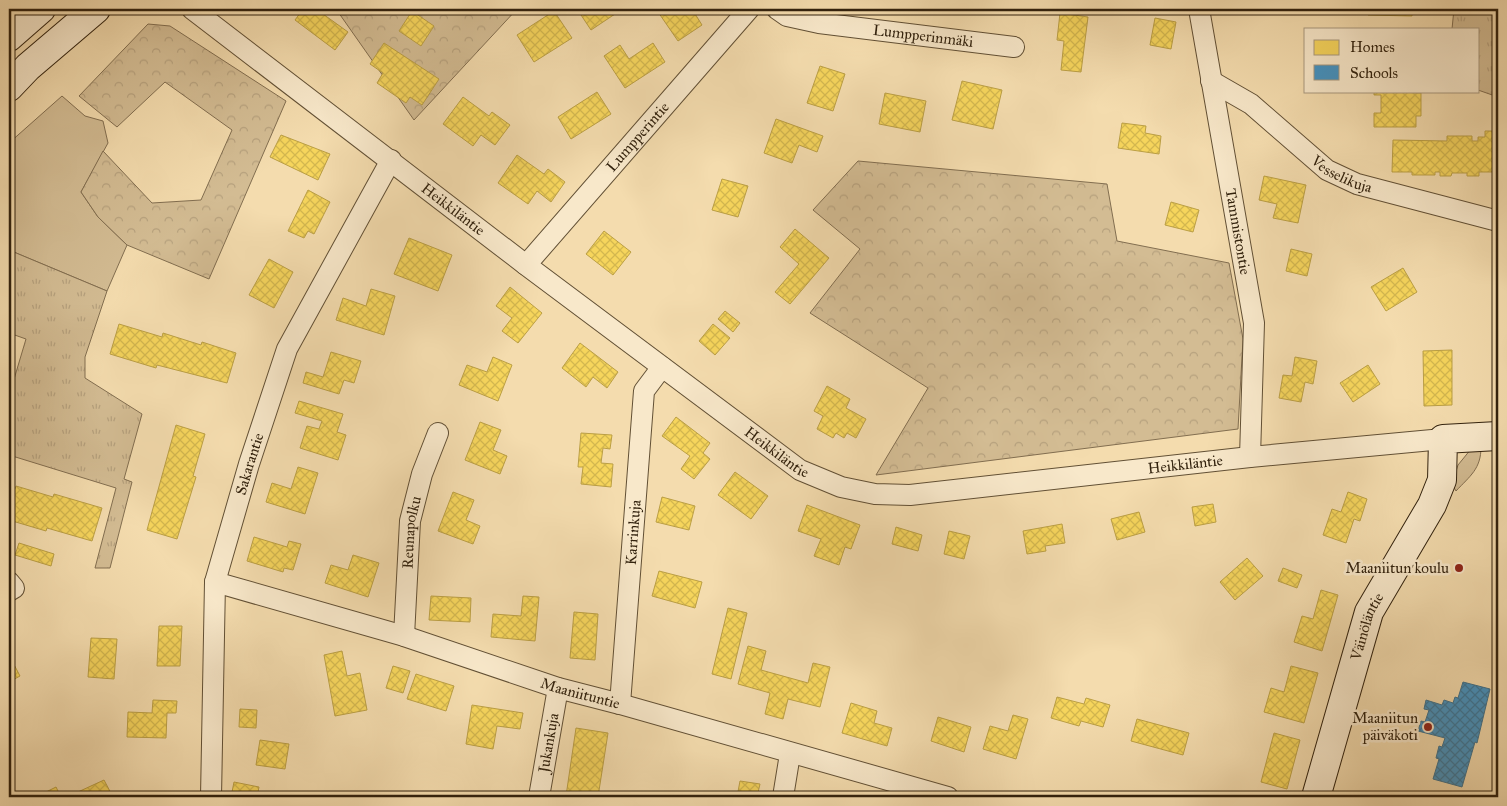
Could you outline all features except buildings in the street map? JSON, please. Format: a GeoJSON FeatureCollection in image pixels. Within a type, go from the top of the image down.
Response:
{"type":"FeatureCollection","features":[{"type":"Feature","properties":{"kind":"street"},"geometry":{"type":"LineString","coordinates":[[9,37],[41,9]]}},
{"type":"Feature","properties":{"kind":"street"},"geometry":{"type":"LineString","coordinates":[[9,87],[28,67],[96,9]]}},
{"type":"Feature","properties":{"kind":"street","name":"Heikkiläntie"},"geometry":{"type":"LineString","coordinates":[[192,9],[526,265],[800,470],[842,487],[876,494],[910,495],[1250,457],[1443,439],[1498,436]]}},
{"type":"Feature","properties":{"kind":"street","name":"Lumpperintie"},"geometry":{"type":"LineString","coordinates":[[526,265],[749,9]]}},
{"type":"Feature","properties":{"kind":"street","name":"Lumpperinmäki"},"geometry":{"type":"LineString","coordinates":[[777,9],[787,16],[818,23],[1014,47]]}},
{"type":"Feature","properties":{"kind":"street","name":"Tammistontie"},"geometry":{"type":"LineString","coordinates":[[1199,9],[1254,323],[1250,457]]}},
{"type":"Feature","properties":{"kind":"street","name":"Vesselikuja"},"geometry":{"type":"LineString","coordinates":[[1211,81],[1251,104],[1327,170],[1349,180],[1498,221]]}},
{"type":"Feature","properties":{"kind":"street","name":"Sakarantie"},"geometry":{"type":"LineString","coordinates":[[211,797],[215,582],[249,464],[287,349],[391,160]]}},
{"type":"Feature","properties":{"kind":"street","name":"Karrinkuja"},"geometry":{"type":"LineString","coordinates":[[620,704],[644,391],[662,367]]}},
{"type":"Feature","properties":{"kind":"street","name":"Reunapolku"},"geometry":{"type":"LineString","coordinates":[[404,636],[410,521],[422,474],[438,433]]}},
{"type":"Feature","properties":{"kind":"street","name":"Väinöläntie"},"geometry":{"type":"LineString","coordinates":[[1316,797],[1369,612],[1432,505],[1442,480],[1443,439]]}},
{"type":"Feature","properties":{"kind":"street"},"geometry":{"type":"LineString","coordinates":[[9,582],[14,588],[9,591]]}},
{"type":"Feature","properties":{"kind":"street","name":"Maaniituntie"},"geometry":{"type":"LineString","coordinates":[[215,582],[404,636],[558,688],[948,797]]}},
{"type":"Feature","properties":{"kind":"street","name":"Jukankuja"},"geometry":{"type":"LineString","coordinates":[[539,797],[558,688]]}},
{"type":"Feature","properties":{"kind":"street"},"geometry":{"type":"LineString","coordinates":[[783,797],[790,754]]}},
{"type":"Feature","properties":{"kind":"green space"},"geometry":{"type":"Polygon","coordinates":[[[336,9],[517,9],[414,120],[336,9]]]}},
{"type":"Feature","properties":{"kind":"green space"},"geometry":{"type":"Polygon","coordinates":[[[1454,9],[1498,9],[1498,97],[1480,91],[1480,28],[1452,28],[1454,9]]]}},
{"type":"Feature","properties":{"kind":"green space"},"geometry":{"type":"Polygon","coordinates":[[[148,24],[170,26],[286,101],[209,279],[127,245],[98,217],[81,192],[103,151],[152,203],[201,200],[232,130],[165,82],[117,127],[79,96],[148,24]]]}},
{"type":"Feature","properties":{"kind":"green space"},"geometry":{"type":"Polygon","coordinates":[[[62,96],[85,116],[103,121],[108,143],[81,192],[98,217],[127,245],[107,291],[9,250],[9,143],[62,96]]]}},
{"type":"Feature","properties":{"kind":"green space"},"geometry":{"type":"Polygon","coordinates":[[[858,161],[1107,184],[1117,241],[1229,263],[1243,339],[1238,429],[876,475],[928,388],[810,313],[860,249],[813,210],[858,161]]]}},
{"type":"Feature","properties":{"kind":"green space"},"geometry":{"type":"Polygon","coordinates":[[[9,250],[107,291],[85,357],[85,378],[142,414],[124,479],[132,482],[110,568],[95,568],[116,488],[9,455],[9,396],[26,339],[9,333],[9,250]]]}},
{"type":"Feature","properties":{"kind":"green space"},"geometry":{"type":"Polygon","coordinates":[[[1481,447],[1477,467],[1456,491],[1452,484],[1458,465],[1471,449],[1481,447]]]}},
{"type":"Feature","properties":{"kind":"place","name":"Maaniitun koulu"},"geometry":{"type":"Point","coordinates":[1459,568]}},
{"type":"Feature","properties":{"kind":"place","name":"Maaniitun päiväkoti"},"geometry":{"type":"Point","coordinates":[1428,727]}}]}
